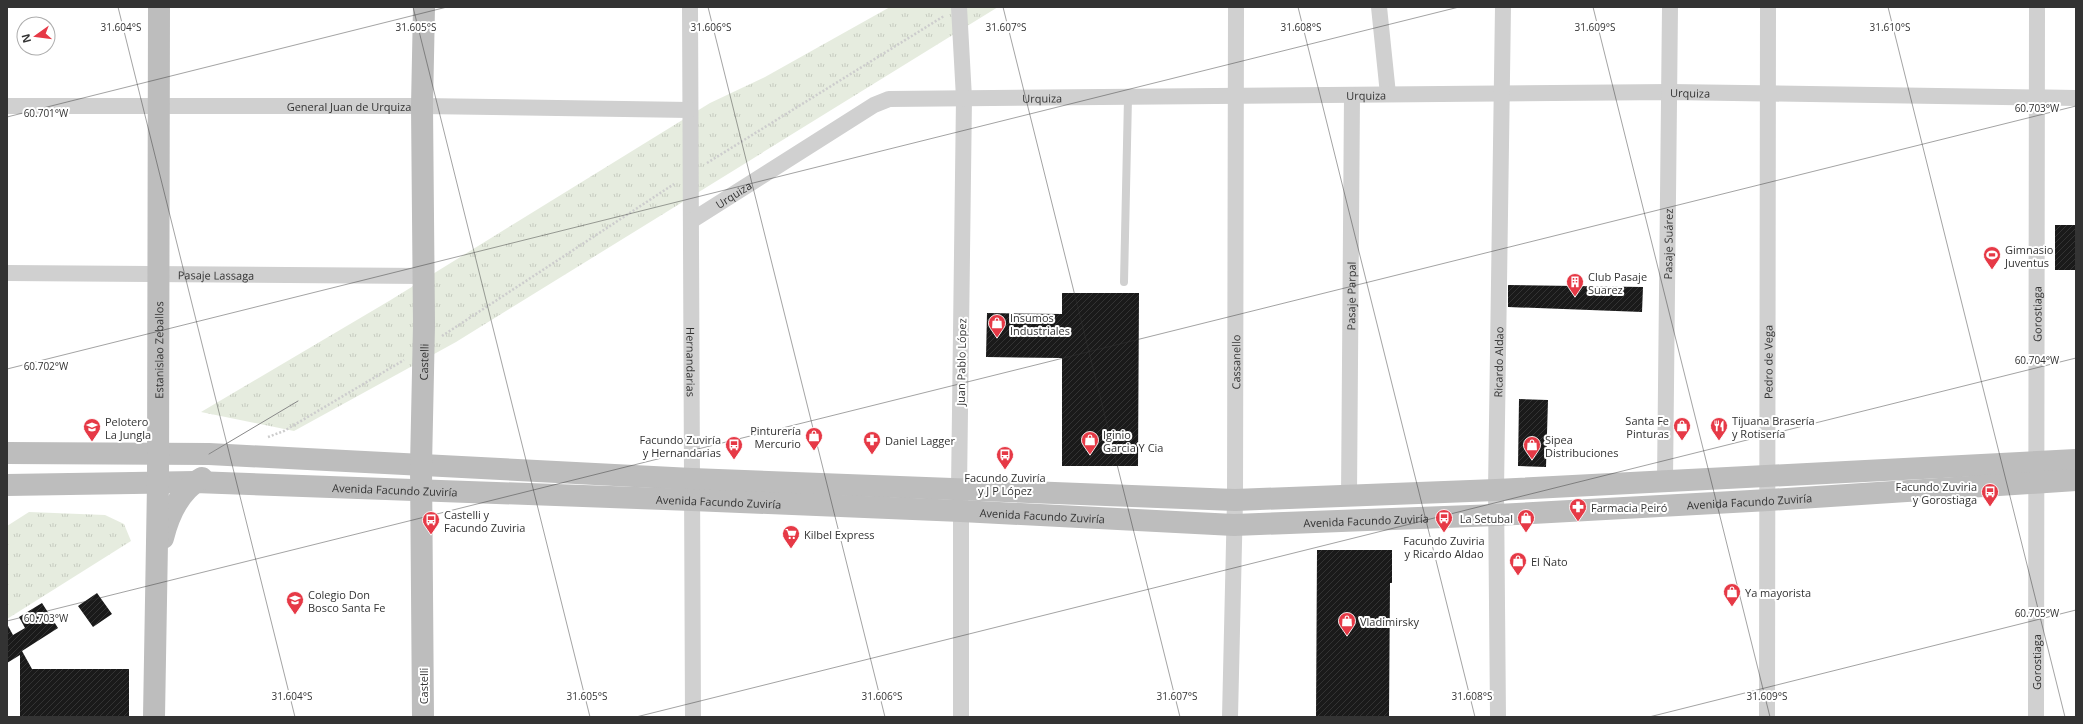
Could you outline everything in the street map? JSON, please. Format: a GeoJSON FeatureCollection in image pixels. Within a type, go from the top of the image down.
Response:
{"type":"FeatureCollection","features":[{"type":"Feature","properties":{"kind":"main road","name":"Estanislao Zeballos"},"geometry":{"type":"LineString","coordinates":[[154,717],[158,484],[159,7]]}},
{"type":"Feature","properties":{"kind":"main road","name":"Castelli"},"geometry":{"type":"LineString","coordinates":[[423,717],[421,466],[424,348],[422,106],[424,7]]}},
{"type":"Feature","properties":{"kind":"main road","name":"Avenida Facundo Zuviría"},"geometry":{"type":"LineString","coordinates":[[7,453],[158,452],[336,461],[421,466],[961,511],[1234,525],[1497,515],[1769,500],[2035,472],[2076,460]]}},
{"type":"Feature","properties":{"kind":"main road"},"geometry":{"type":"LineString","coordinates":[[155,625],[165,533],[177,503],[195,482],[217,471],[298,470],[336,461]]}},
{"type":"Feature","properties":{"kind":"main road","name":"Avenida Facundo Zuviría"},"geometry":{"type":"LineString","coordinates":[[7,485],[158,484],[195,482],[421,490],[959,488],[1235,500],[1349,497],[1768,476],[2035,472],[2076,480]]}},
{"type":"Feature","properties":{"kind":"street","name":"Hernandarias"},"geometry":{"type":"LineString","coordinates":[[690,7],[693,717]]}},
{"type":"Feature","properties":{"kind":"street","name":"Juan Pablo López"},"geometry":{"type":"LineString","coordinates":[[959,7],[964,98],[959,488],[961,511],[961,717]]}},
{"type":"Feature","properties":{"kind":"street","name":"Cassanello"},"geometry":{"type":"LineString","coordinates":[[1230,717],[1235,500],[1236,7]]}},
{"type":"Feature","properties":{"kind":"street"},"geometry":{"type":"LineString","coordinates":[[1379,7],[1388,94]]}},
{"type":"Feature","properties":{"kind":"street","name":"Ricardo Aldao"},"geometry":{"type":"LineString","coordinates":[[1498,717],[1496,490],[1503,92],[1503,7]]}},
{"type":"Feature","properties":{"kind":"street","name":"Pasaje Suárez"},"geometry":{"type":"LineString","coordinates":[[1665,482],[1670,7]]}},
{"type":"Feature","properties":{"kind":"street","name":"Pedro de Vega"},"geometry":{"type":"LineString","coordinates":[[1767,717],[1769,500],[1768,7]]}},
{"type":"Feature","properties":{"kind":"street","name":"Gorostiaga"},"geometry":{"type":"LineString","coordinates":[[2036,717],[2035,472],[2037,7]]}},
{"type":"Feature","properties":{"kind":"street","name":"Urquiza"},"geometry":{"type":"LineString","coordinates":[[691,221],[874,104],[889,99],[1236,97],[1503,92],[1670,92],[2076,98]]}},
{"type":"Feature","properties":{"kind":"street","name":"Pasaje Parpal"},"geometry":{"type":"LineString","coordinates":[[1349,497],[1352,95]]}},
{"type":"Feature","properties":{"kind":"street","name":"General Juan de Urquiza"},"geometry":{"type":"LineString","coordinates":[[7,106],[422,106],[690,110]]}},
{"type":"Feature","properties":{"kind":"street","name":"Pasaje Lassaga"},"geometry":{"type":"LineString","coordinates":[[7,272],[424,276]]}},
{"type":"Feature","properties":{"kind":"lane"},"geometry":{"type":"LineString","coordinates":[[1124,282],[1128,98]]}},
{"type":"Feature","properties":{"kind":"path"},"geometry":{"type":"LineString","coordinates":[[264,438],[284,431],[424,348],[691,173],[945,15]]}},
{"type":"Feature","properties":{"kind":"green space"},"geometry":{"type":"Polygon","coordinates":[[[890,7],[998,7],[456,342],[294,431],[201,412],[389,301],[710,103],[765,77],[890,7]]]}},
{"type":"Feature","properties":{"kind":"green space"},"geometry":{"type":"Polygon","coordinates":[[[29,512],[105,515],[124,524],[131,541],[7,619],[7,526],[29,512]]]}},
{"type":"Feature","properties":{"kind":"building"},"geometry":{"type":"Polygon","coordinates":[[[2055,225],[2076,225],[2076,270],[2055,270],[2055,225]]]}},
{"type":"Feature","properties":{"kind":"building","name":"Club Pasaje Suarez"},"geometry":{"type":"Polygon","coordinates":[[[1508,285],[1643,287],[1642,312],[1508,307],[1508,285]]]}},
{"type":"Feature","properties":{"kind":"building"},"geometry":{"type":"Polygon","coordinates":[[[1062,293],[1139,293],[1138,466],[1062,466],[1062,358],[986,357],[987,313],[1062,314],[1062,293]]]}},
{"type":"Feature","properties":{"kind":"building"},"geometry":{"type":"Polygon","coordinates":[[[1519,399],[1548,400],[1546,467],[1518,466],[1519,399]]]}},
{"type":"Feature","properties":{"kind":"building"},"geometry":{"type":"Polygon","coordinates":[[[1317,550],[1392,550],[1392,583],[1390,583],[1389,717],[1316,717],[1317,550]]]}},
{"type":"Feature","properties":{"kind":"building"},"geometry":{"type":"Polygon","coordinates":[[[97,593],[112,614],[93,627],[78,606],[97,593]]]}},
{"type":"Feature","properties":{"kind":"building"},"geometry":{"type":"Polygon","coordinates":[[[42,603],[58,628],[22,651],[32,669],[129,669],[129,717],[20,717],[20,655],[7,663],[7,624],[13,635],[25,628],[19,617],[42,603]]]}},
{"type":"Feature","properties":{"kind":"tram line"},"geometry":{"type":"LineString","coordinates":[[209,454],[298,401]]}},
{"type":"Feature","properties":{"kind":"place","name":"Gimnasio Juventus"},"geometry":{"type":"Point","coordinates":[1992,270]}},
{"type":"Feature","properties":{"kind":"place","name":"Club Pasaje Suarez"},"geometry":{"type":"Point","coordinates":[1575,297]}},
{"type":"Feature","properties":{"kind":"place","name":"Insumos Industriales"},"geometry":{"type":"Point","coordinates":[997,338]}},
{"type":"Feature","properties":{"kind":"place","name":"Santa Fe Pinturas"},"geometry":{"type":"Point","coordinates":[1682,441]}},
{"type":"Feature","properties":{"kind":"place","name":"Tijuana Brasería y Rotisería"},"geometry":{"type":"Point","coordinates":[1719,441]}},
{"type":"Feature","properties":{"kind":"place","name":"Pelotero La Jungla"},"geometry":{"type":"Point","coordinates":[92,442]}},
{"type":"Feature","properties":{"kind":"place","name":"Pinturería Mercurio"},"geometry":{"type":"Point","coordinates":[814,451]}},
{"type":"Feature","properties":{"kind":"place","name":"Daniel Lagger"},"geometry":{"type":"Point","coordinates":[872,455]}},
{"type":"Feature","properties":{"kind":"place","name":"Iginio Garcia Y Cia"},"geometry":{"type":"Point","coordinates":[1090,455]}},
{"type":"Feature","properties":{"kind":"place","name":"Facundo Zuviría y Hernandarias"},"geometry":{"type":"Point","coordinates":[734,460]}},
{"type":"Feature","properties":{"kind":"place","name":"Sipea Distribuciones"},"geometry":{"type":"Point","coordinates":[1532,460]}},
{"type":"Feature","properties":{"kind":"place","name":"Facundo Zuviría y J P López"},"geometry":{"type":"Point","coordinates":[1005,470]}},
{"type":"Feature","properties":{"kind":"place","name":"Facundo Zuviria y Gorostiaga"},"geometry":{"type":"Point","coordinates":[1990,507]}},
{"type":"Feature","properties":{"kind":"place","name":"Farmacia Peiró"},"geometry":{"type":"Point","coordinates":[1578,522]}},
{"type":"Feature","properties":{"kind":"place","name":"Facundo Zuviria y Ricardo Aldao"},"geometry":{"type":"Point","coordinates":[1444,533]}},
{"type":"Feature","properties":{"kind":"place","name":"La Setubal"},"geometry":{"type":"Point","coordinates":[1526,533]}},
{"type":"Feature","properties":{"kind":"place","name":"Castelli y Facundo Zuviria"},"geometry":{"type":"Point","coordinates":[431,535]}},
{"type":"Feature","properties":{"kind":"place","name":"Kilbel Express"},"geometry":{"type":"Point","coordinates":[791,549]}},
{"type":"Feature","properties":{"kind":"place","name":"El Ñato"},"geometry":{"type":"Point","coordinates":[1518,576]}},
{"type":"Feature","properties":{"kind":"place","name":"Ya mayorista"},"geometry":{"type":"Point","coordinates":[1732,607]}},
{"type":"Feature","properties":{"kind":"place","name":"Colegio Don Bosco Santa Fe"},"geometry":{"type":"Point","coordinates":[295,615]}},
{"type":"Feature","properties":{"kind":"place","name":"Vladimirsky"},"geometry":{"type":"Point","coordinates":[1347,636]}}]}
